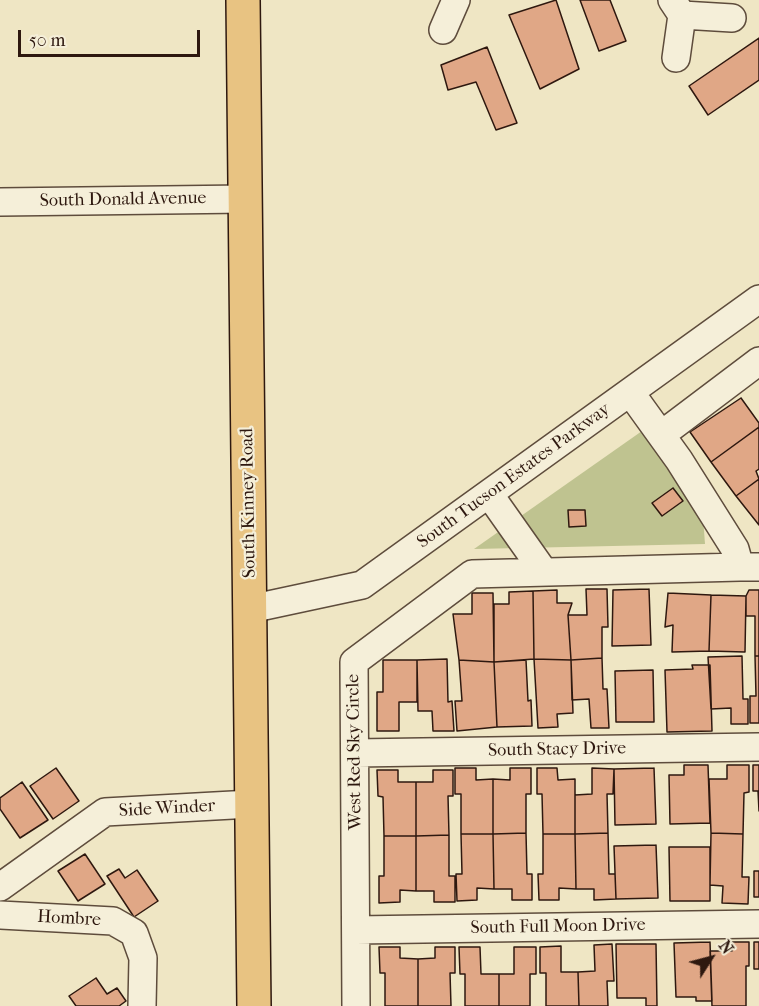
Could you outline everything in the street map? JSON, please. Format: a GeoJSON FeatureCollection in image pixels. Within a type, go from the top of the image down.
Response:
{"type":"FeatureCollection","features":[{"type":"Feature","properties":{"kind":"main road","name":"South Kinney Road"},"geometry":{"type":"LineString","coordinates":[[243,0],[254,1006]]}},
{"type":"Feature","properties":{"kind":"street"},"geometry":{"type":"LineString","coordinates":[[443,30],[456,0]]}},
{"type":"Feature","properties":{"kind":"street"},"geometry":{"type":"LineString","coordinates":[[676,58],[677,7],[732,18]]}},
{"type":"Feature","properties":{"kind":"street","name":"South Donald Avenue"},"geometry":{"type":"LineString","coordinates":[[0,202],[246,199]]}},
{"type":"Feature","properties":{"kind":"street","name":"South Tucson Estates Parkway"},"geometry":{"type":"LineString","coordinates":[[250,609],[362,585],[759,299]]}},
{"type":"Feature","properties":{"kind":"street"},"geometry":{"type":"LineString","coordinates":[[661,435],[759,362]]}},
{"type":"Feature","properties":{"kind":"street","name":"West Red Sky Circle"},"geometry":{"type":"LineString","coordinates":[[630,392],[679,460],[735,549],[750,567]]}},
{"type":"Feature","properties":{"kind":"street"},"geometry":{"type":"LineString","coordinates":[[489,494],[544,572]]}},
{"type":"Feature","properties":{"kind":"street","name":"West Red Sky Circle"},"geometry":{"type":"LineString","coordinates":[[356,1006],[354,662],[472,574],[750,567]]}},
{"type":"Feature","properties":{"kind":"street","name":"South Stacy Drive"},"geometry":{"type":"LineString","coordinates":[[355,753],[759,747]]}},
{"type":"Feature","properties":{"kind":"street","name":"Side Winder"},"geometry":{"type":"LineString","coordinates":[[0,887],[105,812],[250,804]]}},
{"type":"Feature","properties":{"kind":"street","name":"Hombre"},"geometry":{"type":"LineString","coordinates":[[0,915],[113,921],[134,933],[143,958],[142,1006]]}},
{"type":"Feature","properties":{"kind":"street","name":"South Full Moon Drive"},"geometry":{"type":"LineString","coordinates":[[356,930],[759,924]]}},
{"type":"Feature","properties":{"kind":"green space"},"geometry":{"type":"Polygon","coordinates":[[[642,431],[703,517],[705,544],[474,549],[642,431]]]}},
{"type":"Feature","properties":{"kind":"building"},"geometry":{"type":"Polygon","coordinates":[[[556,0],[579,69],[540,89],[509,15],[556,0]]]}},
{"type":"Feature","properties":{"kind":"building"},"geometry":{"type":"Polygon","coordinates":[[[580,0],[610,0],[626,41],[599,51],[580,0]]]}},
{"type":"Feature","properties":{"kind":"building"},"geometry":{"type":"Polygon","coordinates":[[[759,38],[759,80],[708,115],[689,86],[759,38]]]}},
{"type":"Feature","properties":{"kind":"building"},"geometry":{"type":"Polygon","coordinates":[[[487,47],[517,123],[496,130],[476,82],[448,90],[441,65],[487,47]]]}},
{"type":"Feature","properties":{"kind":"building"},"geometry":{"type":"Polygon","coordinates":[[[741,398],[759,423],[759,427],[711,462],[690,432],[741,398]]]}},
{"type":"Feature","properties":{"kind":"building"},"geometry":{"type":"Polygon","coordinates":[[[759,427],[759,469],[756,471],[759,479],[736,496],[711,462],[759,427]]]}},
{"type":"Feature","properties":{"kind":"building"},"geometry":{"type":"Polygon","coordinates":[[[759,479],[759,525],[736,496],[759,479]]]}},
{"type":"Feature","properties":{"kind":"building"},"geometry":{"type":"Polygon","coordinates":[[[673,488],[683,501],[662,516],[652,503],[673,488]]]}},
{"type":"Feature","properties":{"kind":"building"},"geometry":{"type":"Polygon","coordinates":[[[568,510],[585,510],[586,526],[569,527],[568,510]]]}},
{"type":"Feature","properties":{"kind":"building"},"geometry":{"type":"Polygon","coordinates":[[[586,589],[607,589],[608,627],[602,627],[602,658],[571,660],[568,615],[587,615],[586,589]]]}},
{"type":"Feature","properties":{"kind":"building"},"geometry":{"type":"Polygon","coordinates":[[[649,589],[651,645],[612,646],[613,590],[649,589]]]}},
{"type":"Feature","properties":{"kind":"building"},"geometry":{"type":"Polygon","coordinates":[[[557,590],[557,603],[572,603],[568,615],[571,660],[534,659],[533,591],[557,590]]]}},
{"type":"Feature","properties":{"kind":"building"},"geometry":{"type":"Polygon","coordinates":[[[749,590],[759,590],[759,656],[755,656],[755,616],[746,616],[746,596],[749,590]]]}},
{"type":"Feature","properties":{"kind":"building"},"geometry":{"type":"Polygon","coordinates":[[[533,591],[534,659],[494,662],[494,604],[509,604],[509,592],[533,591]]]}},
{"type":"Feature","properties":{"kind":"building"},"geometry":{"type":"Polygon","coordinates":[[[472,593],[493,593],[494,662],[459,660],[453,614],[472,614],[472,593]]]}},
{"type":"Feature","properties":{"kind":"building"},"geometry":{"type":"Polygon","coordinates":[[[668,593],[711,595],[709,651],[672,652],[673,625],[665,627],[668,593]]]}},
{"type":"Feature","properties":{"kind":"building"},"geometry":{"type":"Polygon","coordinates":[[[711,595],[746,596],[745,652],[709,651],[711,595]]]}},
{"type":"Feature","properties":{"kind":"building"},"geometry":{"type":"Polygon","coordinates":[[[742,656],[743,699],[748,699],[748,724],[731,724],[731,708],[711,709],[708,657],[742,656]]]}},
{"type":"Feature","properties":{"kind":"building"},"geometry":{"type":"Polygon","coordinates":[[[755,656],[759,656],[759,723],[750,723],[750,696],[756,696],[755,656]]]}},
{"type":"Feature","properties":{"kind":"building"},"geometry":{"type":"Polygon","coordinates":[[[602,658],[603,689],[607,689],[609,728],[591,728],[589,699],[572,700],[571,660],[602,658]]]}},
{"type":"Feature","properties":{"kind":"building"},"geometry":{"type":"Polygon","coordinates":[[[447,659],[448,702],[452,701],[454,731],[433,731],[432,711],[418,711],[417,660],[447,659]]]}},
{"type":"Feature","properties":{"kind":"building"},"geometry":{"type":"Polygon","coordinates":[[[534,659],[571,660],[573,713],[557,714],[558,727],[538,728],[534,659]]]}},
{"type":"Feature","properties":{"kind":"building"},"geometry":{"type":"Polygon","coordinates":[[[383,660],[417,660],[417,702],[399,702],[399,731],[377,731],[377,692],[383,692],[383,660]]]}},
{"type":"Feature","properties":{"kind":"building"},"geometry":{"type":"Polygon","coordinates":[[[459,660],[494,662],[497,727],[457,731],[455,701],[462,701],[459,660]]]}},
{"type":"Feature","properties":{"kind":"building"},"geometry":{"type":"Polygon","coordinates":[[[526,660],[532,726],[497,727],[494,662],[526,660]]]}},
{"type":"Feature","properties":{"kind":"building"},"geometry":{"type":"Polygon","coordinates":[[[692,665],[710,665],[712,731],[667,732],[665,670],[693,669],[692,665]]]}},
{"type":"Feature","properties":{"kind":"building"},"geometry":{"type":"Polygon","coordinates":[[[653,670],[654,722],[616,722],[615,671],[653,670]]]}},
{"type":"Feature","properties":{"kind":"building"},"geometry":{"type":"Polygon","coordinates":[[[684,765],[708,765],[710,823],[670,824],[669,775],[684,775],[684,765]]]}},
{"type":"Feature","properties":{"kind":"building"},"geometry":{"type":"Polygon","coordinates":[[[727,765],[749,765],[749,792],[744,793],[743,834],[711,833],[709,779],[727,779],[727,765]]]}},
{"type":"Feature","properties":{"kind":"building"},"geometry":{"type":"Polygon","coordinates":[[[753,765],[759,765],[759,811],[758,791],[753,791],[753,765]]]}},
{"type":"Feature","properties":{"kind":"building"},"geometry":{"type":"Polygon","coordinates":[[[56,768],[79,801],[53,819],[30,786],[56,768]]]}},
{"type":"Feature","properties":{"kind":"building"},"geometry":{"type":"Polygon","coordinates":[[[455,768],[476,768],[476,780],[493,779],[493,834],[461,834],[461,794],[455,794],[455,768]]]}},
{"type":"Feature","properties":{"kind":"building"},"geometry":{"type":"Polygon","coordinates":[[[510,768],[531,768],[531,794],[526,794],[526,833],[493,834],[493,779],[510,780],[510,768]]]}},
{"type":"Feature","properties":{"kind":"building"},"geometry":{"type":"Polygon","coordinates":[[[537,768],[557,768],[558,780],[575,779],[575,834],[543,834],[542,794],[537,794],[537,768]]]}},
{"type":"Feature","properties":{"kind":"building"},"geometry":{"type":"Polygon","coordinates":[[[592,768],[614,769],[613,794],[607,794],[608,833],[575,834],[575,795],[592,794],[592,768]]]}},
{"type":"Feature","properties":{"kind":"building"},"geometry":{"type":"Polygon","coordinates":[[[654,768],[656,824],[615,825],[614,769],[654,768]]]}},
{"type":"Feature","properties":{"kind":"building"},"geometry":{"type":"Polygon","coordinates":[[[377,770],[398,770],[398,782],[416,782],[416,836],[384,836],[383,797],[378,796],[377,770]]]}},
{"type":"Feature","properties":{"kind":"building"},"geometry":{"type":"Polygon","coordinates":[[[433,770],[453,770],[453,796],[448,796],[449,835],[416,836],[416,782],[433,782],[433,770]]]}},
{"type":"Feature","properties":{"kind":"building"},"geometry":{"type":"Polygon","coordinates":[[[22,782],[48,820],[20,838],[0,809],[0,798],[22,782]]]}},
{"type":"Feature","properties":{"kind":"building"},"geometry":{"type":"Polygon","coordinates":[[[526,833],[527,874],[532,874],[532,900],[512,900],[512,889],[494,889],[493,834],[526,833]]]}},
{"type":"Feature","properties":{"kind":"building"},"geometry":{"type":"Polygon","coordinates":[[[608,833],[609,874],[615,874],[616,899],[594,900],[594,889],[576,889],[575,834],[608,833]]]}},
{"type":"Feature","properties":{"kind":"building"},"geometry":{"type":"Polygon","coordinates":[[[711,833],[743,834],[742,877],[749,877],[748,904],[722,903],[723,886],[710,885],[711,833]]]}},
{"type":"Feature","properties":{"kind":"building"},"geometry":{"type":"Polygon","coordinates":[[[461,834],[493,834],[494,889],[477,888],[477,900],[457,901],[456,874],[462,874],[461,834]]]}},
{"type":"Feature","properties":{"kind":"building"},"geometry":{"type":"Polygon","coordinates":[[[543,834],[575,834],[576,889],[559,888],[559,900],[539,900],[538,874],[543,874],[543,834]]]}},
{"type":"Feature","properties":{"kind":"building"},"geometry":{"type":"Polygon","coordinates":[[[449,835],[449,876],[455,876],[455,902],[434,902],[434,891],[416,891],[416,836],[449,835]]]}},
{"type":"Feature","properties":{"kind":"building"},"geometry":{"type":"Polygon","coordinates":[[[384,836],[416,836],[416,891],[400,890],[400,902],[379,903],[379,876],[384,876],[384,836]]]}},
{"type":"Feature","properties":{"kind":"building"},"geometry":{"type":"Polygon","coordinates":[[[656,845],[658,898],[616,899],[614,846],[656,845]]]}},
{"type":"Feature","properties":{"kind":"building"},"geometry":{"type":"Polygon","coordinates":[[[669,847],[710,847],[710,901],[670,901],[669,847]]]}},
{"type":"Feature","properties":{"kind":"building"},"geometry":{"type":"Polygon","coordinates":[[[85,854],[105,884],[78,901],[58,871],[85,854]]]}},
{"type":"Feature","properties":{"kind":"building"},"geometry":{"type":"Polygon","coordinates":[[[119,869],[125,878],[137,870],[158,901],[134,917],[107,876],[119,869]]]}},
{"type":"Feature","properties":{"kind":"building"},"geometry":{"type":"Polygon","coordinates":[[[754,871],[759,871],[759,897],[754,897],[754,871]]]}},
{"type":"Feature","properties":{"kind":"building"},"geometry":{"type":"Polygon","coordinates":[[[710,942],[712,1001],[696,1001],[696,997],[676,997],[674,943],[710,942]]]}},
{"type":"Feature","properties":{"kind":"building"},"geometry":{"type":"Polygon","coordinates":[[[731,942],[749,942],[749,966],[746,966],[746,1006],[712,1006],[710,951],[732,951],[731,942]]]}},
{"type":"Feature","properties":{"kind":"building"},"geometry":{"type":"Polygon","coordinates":[[[754,942],[759,942],[759,969],[754,969],[754,942]]]}},
{"type":"Feature","properties":{"kind":"building"},"geometry":{"type":"Polygon","coordinates":[[[612,944],[614,981],[607,981],[608,1006],[579,1006],[578,972],[595,971],[594,945],[612,944]]]}},
{"type":"Feature","properties":{"kind":"building"},"geometry":{"type":"Polygon","coordinates":[[[616,944],[656,944],[657,1006],[646,1006],[646,998],[617,998],[616,944]]]}},
{"type":"Feature","properties":{"kind":"building"},"geometry":{"type":"Polygon","coordinates":[[[561,946],[561,972],[578,972],[579,1006],[546,1006],[546,973],[540,973],[540,947],[561,946]]]}},
{"type":"Feature","properties":{"kind":"building"},"geometry":{"type":"Polygon","coordinates":[[[379,947],[400,947],[400,958],[418,959],[418,1006],[385,1006],[385,973],[380,973],[379,947]]]}},
{"type":"Feature","properties":{"kind":"building"},"geometry":{"type":"Polygon","coordinates":[[[435,947],[455,947],[455,973],[450,973],[451,1006],[418,1006],[418,959],[435,958],[435,947]]]}},
{"type":"Feature","properties":{"kind":"building"},"geometry":{"type":"Polygon","coordinates":[[[459,947],[480,947],[481,974],[499,974],[499,1006],[465,1006],[465,974],[460,974],[459,947]]]}},
{"type":"Feature","properties":{"kind":"building"},"geometry":{"type":"Polygon","coordinates":[[[514,947],[536,947],[536,974],[530,974],[530,1006],[499,1006],[499,974],[514,974],[514,947]]]}},
{"type":"Feature","properties":{"kind":"building"},"geometry":{"type":"Polygon","coordinates":[[[96,978],[107,994],[117,988],[126,1001],[119,1006],[76,1006],[69,996],[96,978]]]}}]}
